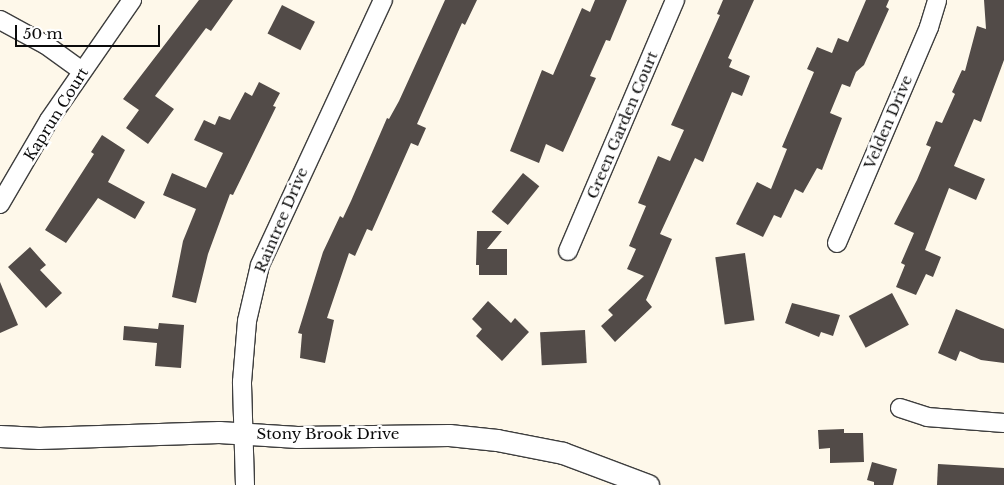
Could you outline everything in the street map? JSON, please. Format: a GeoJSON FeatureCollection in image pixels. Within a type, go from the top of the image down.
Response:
{"type":"FeatureCollection","features":[{"type":"Feature","properties":{"kind":"street","name":"Kaprun Court"},"geometry":{"type":"LineString","coordinates":[[0,204],[82,71],[132,0]]}},
{"type":"Feature","properties":{"kind":"street","name":"Raintree Drive"},"geometry":{"type":"LineString","coordinates":[[246,485],[242,382],[247,322],[260,265],[383,0]]}},
{"type":"Feature","properties":{"kind":"street","name":"Green Garden Court"},"geometry":{"type":"LineString","coordinates":[[568,251],[676,0]]}},
{"type":"Feature","properties":{"kind":"street","name":"Velden Drive"},"geometry":{"type":"LineString","coordinates":[[836,243],[929,27],[937,0]]}},
{"type":"Feature","properties":{"kind":"street"},"geometry":{"type":"LineString","coordinates":[[0,20],[46,45],[82,71]]}},
{"type":"Feature","properties":{"kind":"street"},"geometry":{"type":"LineString","coordinates":[[900,408],[927,417],[1004,423]]}},
{"type":"Feature","properties":{"kind":"street","name":"Stony Brook Drive"},"geometry":{"type":"LineString","coordinates":[[0,436],[39,438],[220,432],[297,437],[449,435],[497,440],[563,453],[648,485]]}},
{"type":"Feature","properties":{"kind":"building"},"geometry":{"type":"Polygon","coordinates":[[[199,0],[233,0],[211,31],[206,28],[155,96],[174,109],[148,144],[126,128],[139,110],[123,99],[199,0]]]}},
{"type":"Feature","properties":{"kind":"building"},"geometry":{"type":"Polygon","coordinates":[[[445,0],[477,0],[465,25],[462,23],[417,124],[426,128],[418,146],[411,143],[372,231],[367,229],[355,256],[349,253],[327,318],[334,320],[325,363],[300,358],[302,334],[298,333],[323,252],[340,216],[343,218],[387,118],[389,119],[399,101],[445,0]]]}},
{"type":"Feature","properties":{"kind":"building"},"geometry":{"type":"Polygon","coordinates":[[[595,0],[627,0],[610,41],[606,40],[590,76],[596,78],[563,152],[546,144],[539,163],[510,151],[542,70],[553,75],[582,8],[590,12],[595,0]]]}},
{"type":"Feature","properties":{"kind":"building"},"geometry":{"type":"Polygon","coordinates":[[[723,0],[754,0],[728,58],[732,60],[729,67],[750,76],[742,96],[732,92],[703,162],[695,158],[660,234],[672,239],[646,300],[652,307],[615,342],[601,326],[613,315],[608,310],[644,276],[627,269],[636,249],[629,246],[646,206],[638,203],[658,156],[670,161],[684,130],[671,125],[720,15],[717,14],[723,0]]]}},
{"type":"Feature","properties":{"kind":"building"},"geometry":{"type":"Polygon","coordinates":[[[866,0],[889,0],[886,7],[889,9],[864,65],[856,72],[850,87],[842,84],[830,113],[842,118],[822,170],[817,168],[803,193],[795,189],[781,218],[774,215],[763,237],[736,224],[757,182],[771,189],[787,149],[782,147],[814,72],[807,69],[817,47],[832,53],[838,38],[848,42],[866,0]]]}},
{"type":"Feature","properties":{"kind":"building"},"geometry":{"type":"Polygon","coordinates":[[[984,0],[1004,0],[1004,60],[981,122],[974,119],[954,166],[985,179],[976,200],[949,188],[925,250],[941,257],[933,277],[926,274],[916,295],[896,287],[905,265],[901,263],[914,233],[894,224],[917,180],[931,147],[926,145],[936,121],[942,123],[955,94],[952,92],[962,70],[965,71],[977,26],[986,29],[984,0]]]}},
{"type":"Feature","properties":{"kind":"building"},"geometry":{"type":"Polygon","coordinates":[[[282,5],[315,22],[300,50],[267,34],[282,5]]]}},
{"type":"Feature","properties":{"kind":"building"},"geometry":{"type":"Polygon","coordinates":[[[259,82],[280,93],[273,106],[276,107],[233,195],[230,194],[208,254],[196,303],[172,297],[183,241],[196,209],[163,195],[172,173],[206,188],[223,153],[194,140],[204,120],[215,125],[219,116],[230,120],[245,92],[252,96],[259,82]]]}},
{"type":"Feature","properties":{"kind":"building"},"geometry":{"type":"Polygon","coordinates":[[[102,135],[125,150],[108,182],[145,202],[135,219],[98,198],[66,243],[45,230],[94,154],[91,152],[102,135]]]}},
{"type":"Feature","properties":{"kind":"building"},"geometry":{"type":"Polygon","coordinates":[[[523,173],[539,186],[508,225],[492,212],[523,173]]]}},
{"type":"Feature","properties":{"kind":"building"},"geometry":{"type":"Polygon","coordinates":[[[477,231],[502,231],[487,249],[507,249],[507,275],[479,275],[479,265],[476,265],[477,231]]]}},
{"type":"Feature","properties":{"kind":"building"},"geometry":{"type":"Polygon","coordinates":[[[30,247],[46,265],[40,270],[62,293],[46,308],[8,267],[30,247]]]}},
{"type":"Feature","properties":{"kind":"building"},"geometry":{"type":"Polygon","coordinates":[[[745,253],[754,320],[725,325],[715,257],[745,253]]]}},
{"type":"Feature","properties":{"kind":"building"},"geometry":{"type":"Polygon","coordinates":[[[0,282],[18,325],[0,333],[0,282]]]}},
{"type":"Feature","properties":{"kind":"building"},"geometry":{"type":"Polygon","coordinates":[[[892,293],[909,325],[866,348],[849,316],[892,293]]]}},
{"type":"Feature","properties":{"kind":"building"},"geometry":{"type":"Polygon","coordinates":[[[488,301],[511,323],[515,318],[529,332],[502,361],[476,336],[482,329],[472,319],[488,301]]]}},
{"type":"Feature","properties":{"kind":"building"},"geometry":{"type":"Polygon","coordinates":[[[792,303],[840,315],[833,336],[821,332],[819,337],[785,323],[792,303]]]}},
{"type":"Feature","properties":{"kind":"building"},"geometry":{"type":"Polygon","coordinates":[[[956,309],[1004,329],[1004,363],[981,360],[960,351],[956,361],[938,353],[956,309]]]}},
{"type":"Feature","properties":{"kind":"building"},"geometry":{"type":"Polygon","coordinates":[[[159,323],[184,325],[181,368],[155,366],[157,343],[123,340],[124,326],[158,329],[159,323]]]}},
{"type":"Feature","properties":{"kind":"building"},"geometry":{"type":"Polygon","coordinates":[[[585,330],[587,363],[542,365],[540,332],[585,330]]]}},
{"type":"Feature","properties":{"kind":"building"},"geometry":{"type":"Polygon","coordinates":[[[844,429],[844,433],[863,433],[864,462],[830,463],[830,448],[819,449],[818,430],[844,429]]]}},
{"type":"Feature","properties":{"kind":"building"},"geometry":{"type":"Polygon","coordinates":[[[872,462],[897,469],[893,485],[874,485],[874,482],[867,480],[872,462]]]}},
{"type":"Feature","properties":{"kind":"building"},"geometry":{"type":"Polygon","coordinates":[[[938,464],[1004,468],[1004,485],[937,485],[938,464]]]}}]}
